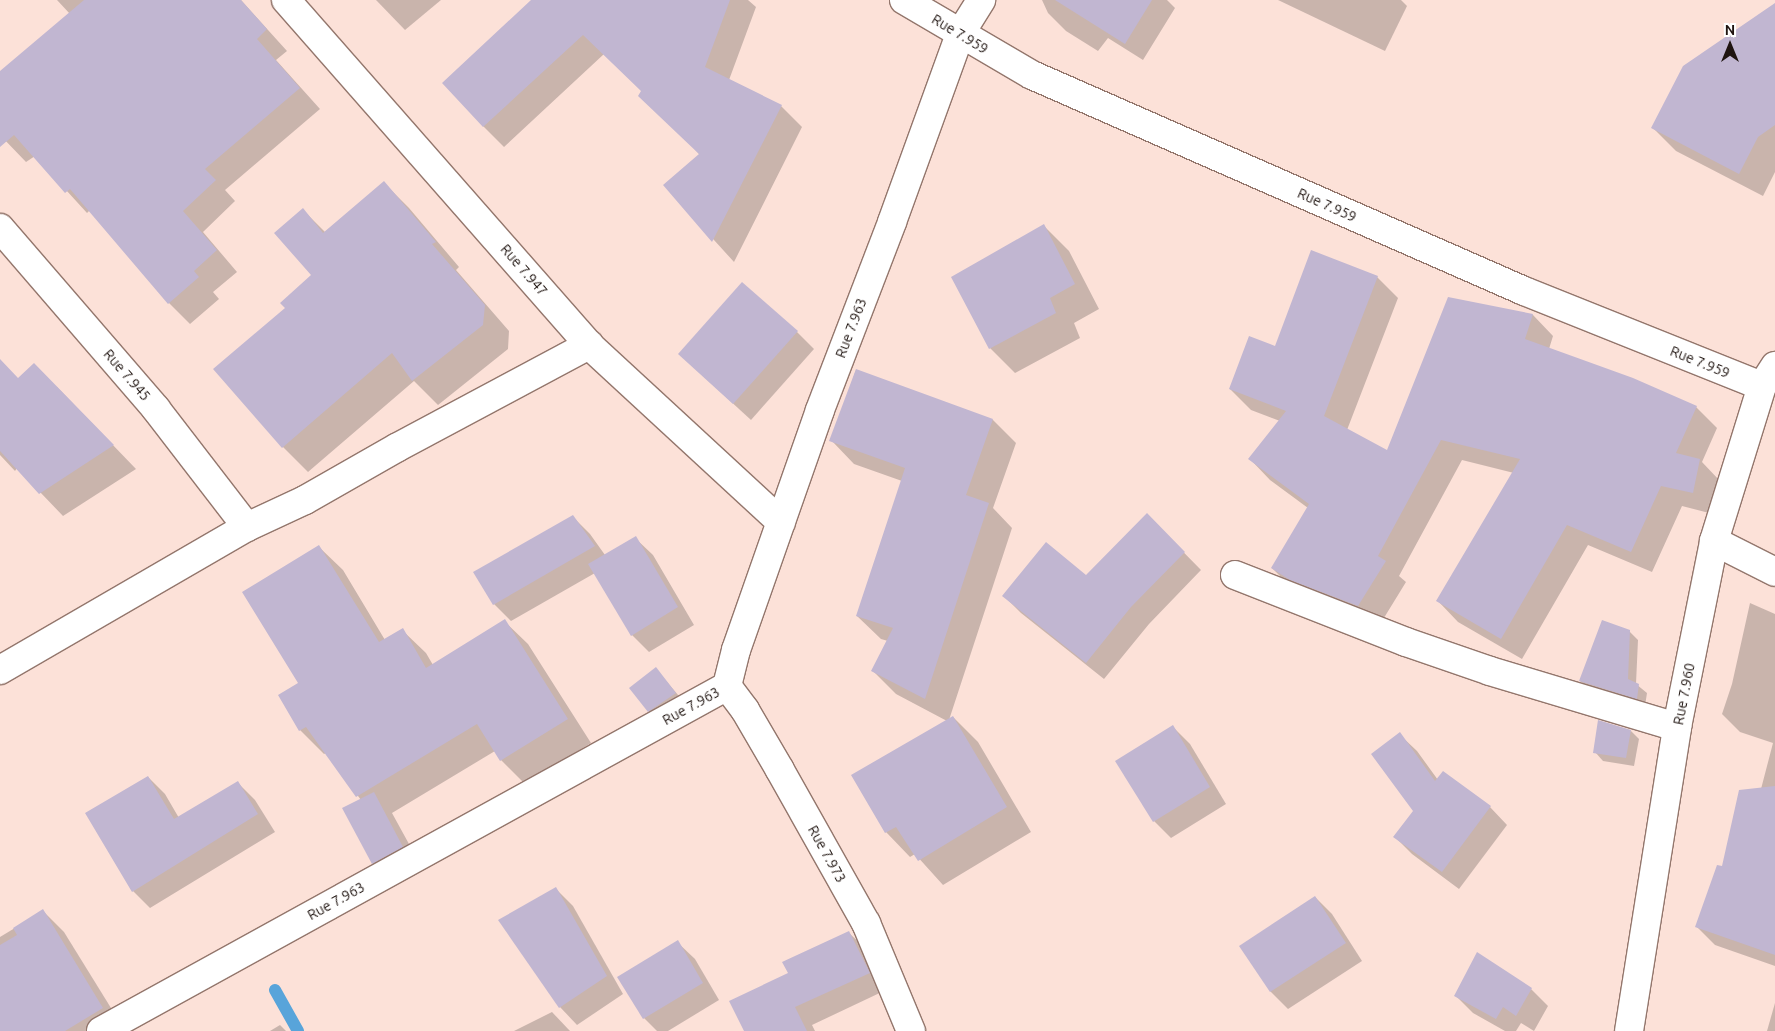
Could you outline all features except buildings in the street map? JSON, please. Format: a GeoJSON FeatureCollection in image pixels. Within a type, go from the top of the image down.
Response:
{"type":"FeatureCollection","features":[{"type":"Feature","properties":{"kind":"street","name":"Rue 7.947"},"geometry":{"type":"LineString","coordinates":[[286,0],[589,344],[781,522]]}},
{"type":"Feature","properties":{"kind":"street","name":"Rue 7.959"},"geometry":{"type":"LineString","coordinates":[[904,0],[1041,80],[1524,291],[1768,376]]}},
{"type":"Feature","properties":{"kind":"street","name":"Rue 7.963"},"geometry":{"type":"LineString","coordinates":[[101,1031],[727,686],[736,650],[820,410],[892,222],[960,34],[981,0]]}},
{"type":"Feature","properties":{"kind":"street","name":"Rue 7.945"},"geometry":{"type":"LineString","coordinates":[[0,228],[156,409],[248,527]]}},
{"type":"Feature","properties":{"kind":"street"},"geometry":{"type":"LineString","coordinates":[[0,670],[248,527],[305,500],[398,447],[589,344]]}},
{"type":"Feature","properties":{"kind":"street","name":"Rue 7.960"},"geometry":{"type":"LineString","coordinates":[[1629,1031],[1677,727],[1714,541],[1768,376]]}},
{"type":"Feature","properties":{"kind":"street"},"geometry":{"type":"LineString","coordinates":[[1714,541],[1775,572]]}},
{"type":"Feature","properties":{"kind":"street"},"geometry":{"type":"LineString","coordinates":[[1236,575],[1434,651],[1677,727]]}},
{"type":"Feature","properties":{"kind":"street","name":"Rue 7.973"},"geometry":{"type":"LineString","coordinates":[[727,686],[745,710],[866,923],[911,1031]]}},
{"type":"Feature","properties":{"kind":"waterway"},"geometry":{"type":"LineString","coordinates":[[275,990],[298,1031]]}}]}
